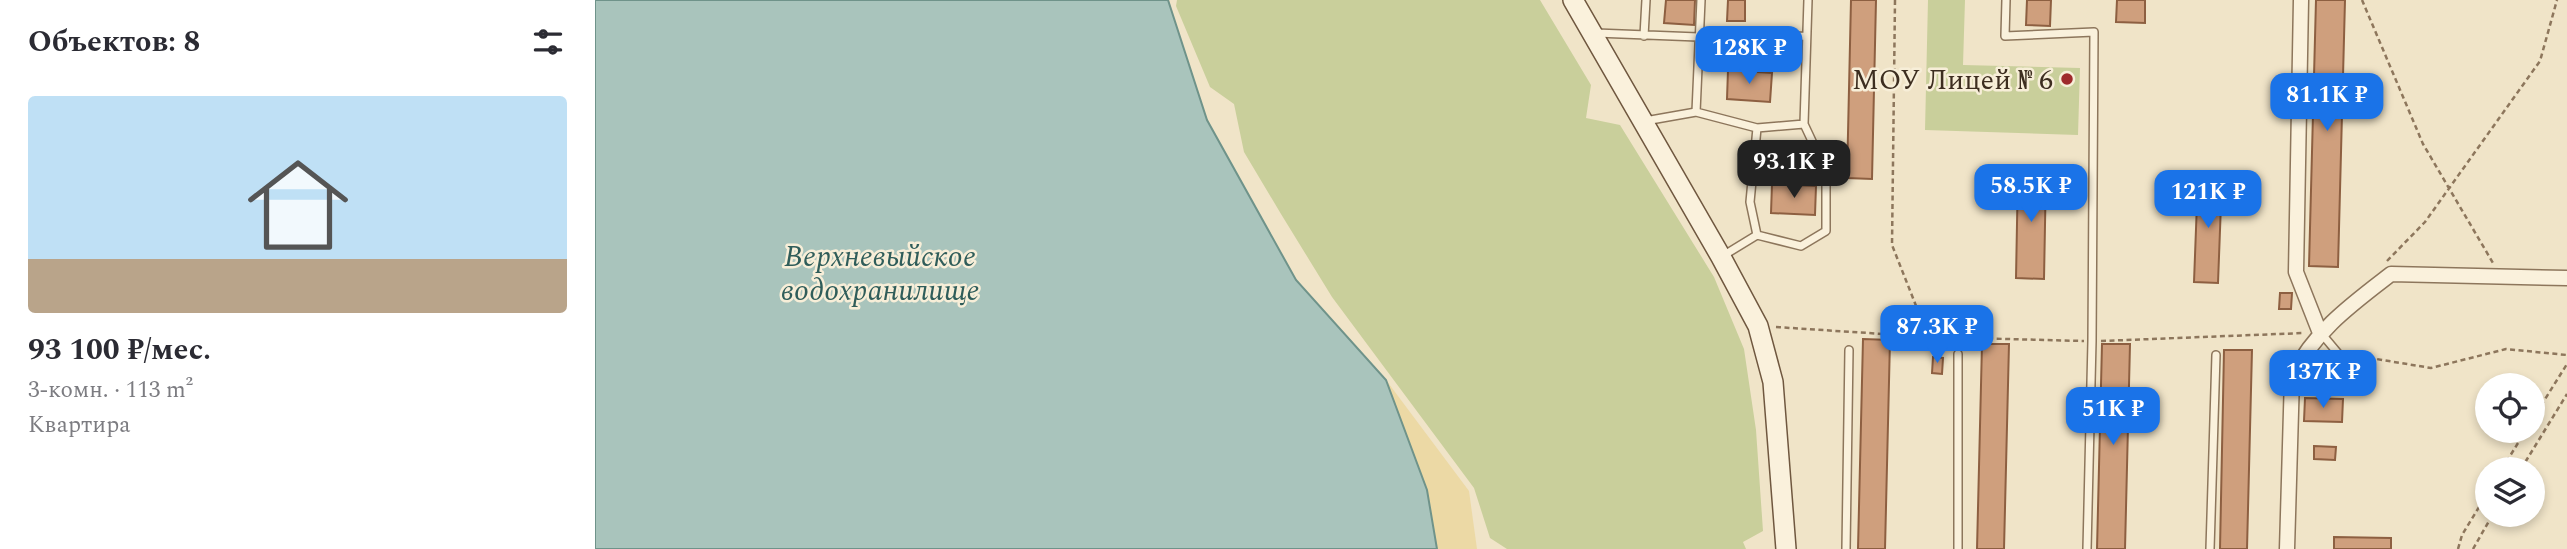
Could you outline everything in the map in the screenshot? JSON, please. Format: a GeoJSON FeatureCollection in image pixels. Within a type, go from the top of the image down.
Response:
{"type":"FeatureCollection","features":[{"type":"Feature","properties":{"kind":"street"},"geometry":{"type":"LineString","coordinates":[[1573,0],[1758,326],[1773,382],[1786,549]]}},
{"type":"Feature","properties":{"kind":"street"},"geometry":{"type":"LineString","coordinates":[[2301,0],[2295,272],[2321,332]]}},
{"type":"Feature","properties":{"kind":"street"},"geometry":{"type":"LineString","coordinates":[[2287,549],[2292,377],[2303,355],[2321,332],[2391,274],[2567,278]]}},
{"type":"Feature","properties":{"kind":"lane"},"geometry":{"type":"LineString","coordinates":[[1644,36],[1646,0]]}},
{"type":"Feature","properties":{"kind":"lane"},"geometry":{"type":"LineString","coordinates":[[1696,112],[1701,0]]}},
{"type":"Feature","properties":{"kind":"lane"},"geometry":{"type":"LineString","coordinates":[[1721,257],[1757,235],[1801,246],[1826,231],[1826,171],[1804,124],[1808,0]]}},
{"type":"Feature","properties":{"kind":"lane"},"geometry":{"type":"LineString","coordinates":[[2006,0],[2005,36],[2094,32],[2092,341],[2087,549]]}},
{"type":"Feature","properties":{"kind":"lane"},"geometry":{"type":"LineString","coordinates":[[1591,32],[1644,36],[1806,36]]}},
{"type":"Feature","properties":{"kind":"lane"},"geometry":{"type":"LineString","coordinates":[[1644,121],[1696,112],[1757,128],[1804,124]]}},
{"type":"Feature","properties":{"kind":"lane"},"geometry":{"type":"LineString","coordinates":[[1757,128],[1750,202],[1757,235]]}},
{"type":"Feature","properties":{"kind":"lane"},"geometry":{"type":"LineString","coordinates":[[2321,332],[2362,382]]}},
{"type":"Feature","properties":{"kind":"lane"},"geometry":{"type":"LineString","coordinates":[[1846,549],[1849,350]]}},
{"type":"Feature","properties":{"kind":"lane"},"geometry":{"type":"LineString","coordinates":[[1958,354],[1958,549]]}},
{"type":"Feature","properties":{"kind":"lane"},"geometry":{"type":"LineString","coordinates":[[2210,549],[2216,355]]}},
{"type":"Feature","properties":{"kind":"path"},"geometry":{"type":"LineString","coordinates":[[1895,0],[1892,245],[1929,337]]}},
{"type":"Feature","properties":{"kind":"path"},"geometry":{"type":"LineString","coordinates":[[2362,0],[2423,144],[2501,275]]}},
{"type":"Feature","properties":{"kind":"path"},"geometry":{"type":"LineString","coordinates":[[2387,262],[2425,222],[2540,61],[2557,0]]}},
{"type":"Feature","properties":{"kind":"path"},"geometry":{"type":"LineString","coordinates":[[1758,326],[1929,337],[2092,341],[2321,332]]}},
{"type":"Feature","properties":{"kind":"path"},"geometry":{"type":"LineString","coordinates":[[2346,354],[2431,368],[2506,349],[2567,355]]}},
{"type":"Feature","properties":{"kind":"path"},"geometry":{"type":"LineString","coordinates":[[2545,400],[2567,364]]}},
{"type":"Feature","properties":{"kind":"path"},"geometry":{"type":"LineString","coordinates":[[2528,457],[2567,394]]}},
{"type":"Feature","properties":{"kind":"path"},"geometry":{"type":"LineString","coordinates":[[2458,549],[2462,535],[2475,514]]}},
{"type":"Feature","properties":{"kind":"path"},"geometry":{"type":"LineString","coordinates":[[2473,549],[2486,527]]}},
{"type":"Feature","properties":{"kind":"green space"},"geometry":{"type":"Polygon","coordinates":[[[1177,0],[1540,0],[1591,85],[1586,118],[1620,125],[1714,277],[1744,349],[1756,430],[1763,531],[1743,542],[1746,549],[1507,549],[1490,538],[1474,488],[1332,297],[1244,152],[1234,104],[1210,87],[1176,6],[1177,0]]]}},
{"type":"Feature","properties":{"kind":"green space"},"geometry":{"type":"Polygon","coordinates":[[[1928,0],[1965,0],[1963,65],[2080,68],[2078,135],[1925,130],[1928,0]]]}},
{"type":"Feature","properties":{"kind":"sand"},"geometry":{"type":"Polygon","coordinates":[[[1386,380],[1469,491],[1477,549],[1437,549],[1427,490],[1386,380]]]}},
{"type":"Feature","properties":{"kind":"water","name":"Верхневыйское водохранилище"},"geometry":{"type":"Polygon","coordinates":[[[595,0],[1168,0],[1207,120],[1296,280],[1386,380],[1427,490],[1437,549],[595,549],[595,0]]]}},
{"type":"Feature","properties":{"kind":"building"},"geometry":{"type":"Polygon","coordinates":[[[1666,0],[1695,0],[1694,25],[1664,23],[1666,0]]]}},
{"type":"Feature","properties":{"kind":"building"},"geometry":{"type":"Polygon","coordinates":[[[1728,0],[1745,0],[1745,21],[1727,21],[1728,0]]]}},
{"type":"Feature","properties":{"kind":"building"},"geometry":{"type":"Polygon","coordinates":[[[1851,0],[1876,0],[1872,179],[1847,178],[1851,0]]]}},
{"type":"Feature","properties":{"kind":"building"},"geometry":{"type":"Polygon","coordinates":[[[2027,0],[2051,0],[2050,26],[2026,25],[2027,0]]]}},
{"type":"Feature","properties":{"kind":"building"},"geometry":{"type":"Polygon","coordinates":[[[2117,0],[2145,0],[2145,23],[2116,22],[2117,0]]]}},
{"type":"Feature","properties":{"kind":"building"},"geometry":{"type":"Polygon","coordinates":[[[2316,0],[2345,0],[2338,267],[2309,266],[2316,0]]]}},
{"type":"Feature","properties":{"kind":"building"},"geometry":{"type":"Polygon","coordinates":[[[1728,70],[1772,73],[1770,102],[1727,99],[1728,70]]]}},
{"type":"Feature","properties":{"kind":"building"},"geometry":{"type":"Polygon","coordinates":[[[2018,170],[2046,171],[2044,279],[2016,278],[2018,170]]]}},
{"type":"Feature","properties":{"kind":"building"},"geometry":{"type":"Polygon","coordinates":[[[2198,176],[2222,177],[2218,283],[2194,282],[2198,176]]]}},
{"type":"Feature","properties":{"kind":"building"},"geometry":{"type":"Polygon","coordinates":[[[1772,184],[1816,186],[1815,215],[1771,213],[1772,184]]]}},
{"type":"Feature","properties":{"kind":"building"},"geometry":{"type":"Polygon","coordinates":[[[2280,293],[2292,293],[2291,309],[2279,309],[2280,293]]]}},
{"type":"Feature","properties":{"kind":"building"},"geometry":{"type":"Polygon","coordinates":[[[1863,339],[1890,340],[1885,549],[1858,549],[1863,339]]]}},
{"type":"Feature","properties":{"kind":"building"},"geometry":{"type":"Polygon","coordinates":[[[1982,344],[2009,344],[2004,549],[1977,549],[1982,344]]]}},
{"type":"Feature","properties":{"kind":"building"},"geometry":{"type":"Polygon","coordinates":[[[2102,344],[2130,344],[2125,549],[2097,549],[2102,344]]]}},
{"type":"Feature","properties":{"kind":"building"},"geometry":{"type":"Polygon","coordinates":[[[2224,350],[2252,350],[2247,549],[2220,549],[2224,350]]]}},
{"type":"Feature","properties":{"kind":"building"},"geometry":{"type":"Polygon","coordinates":[[[1933,357],[1943,358],[1942,374],[1932,373],[1933,357]]]}},
{"type":"Feature","properties":{"kind":"building"},"geometry":{"type":"Polygon","coordinates":[[[2305,398],[2343,399],[2342,422],[2304,421],[2305,398]]]}},
{"type":"Feature","properties":{"kind":"building"},"geometry":{"type":"Polygon","coordinates":[[[2314,446],[2336,447],[2335,460],[2314,459],[2314,446]]]}},
{"type":"Feature","properties":{"kind":"building"},"geometry":{"type":"Polygon","coordinates":[[[2334,537],[2391,538],[2391,549],[2334,549],[2334,537]]]}},
{"type":"Feature","properties":{"kind":"place","name":"МОУ Лицей № 6"},"geometry":{"type":"Point","coordinates":[2067,79]}}]}
